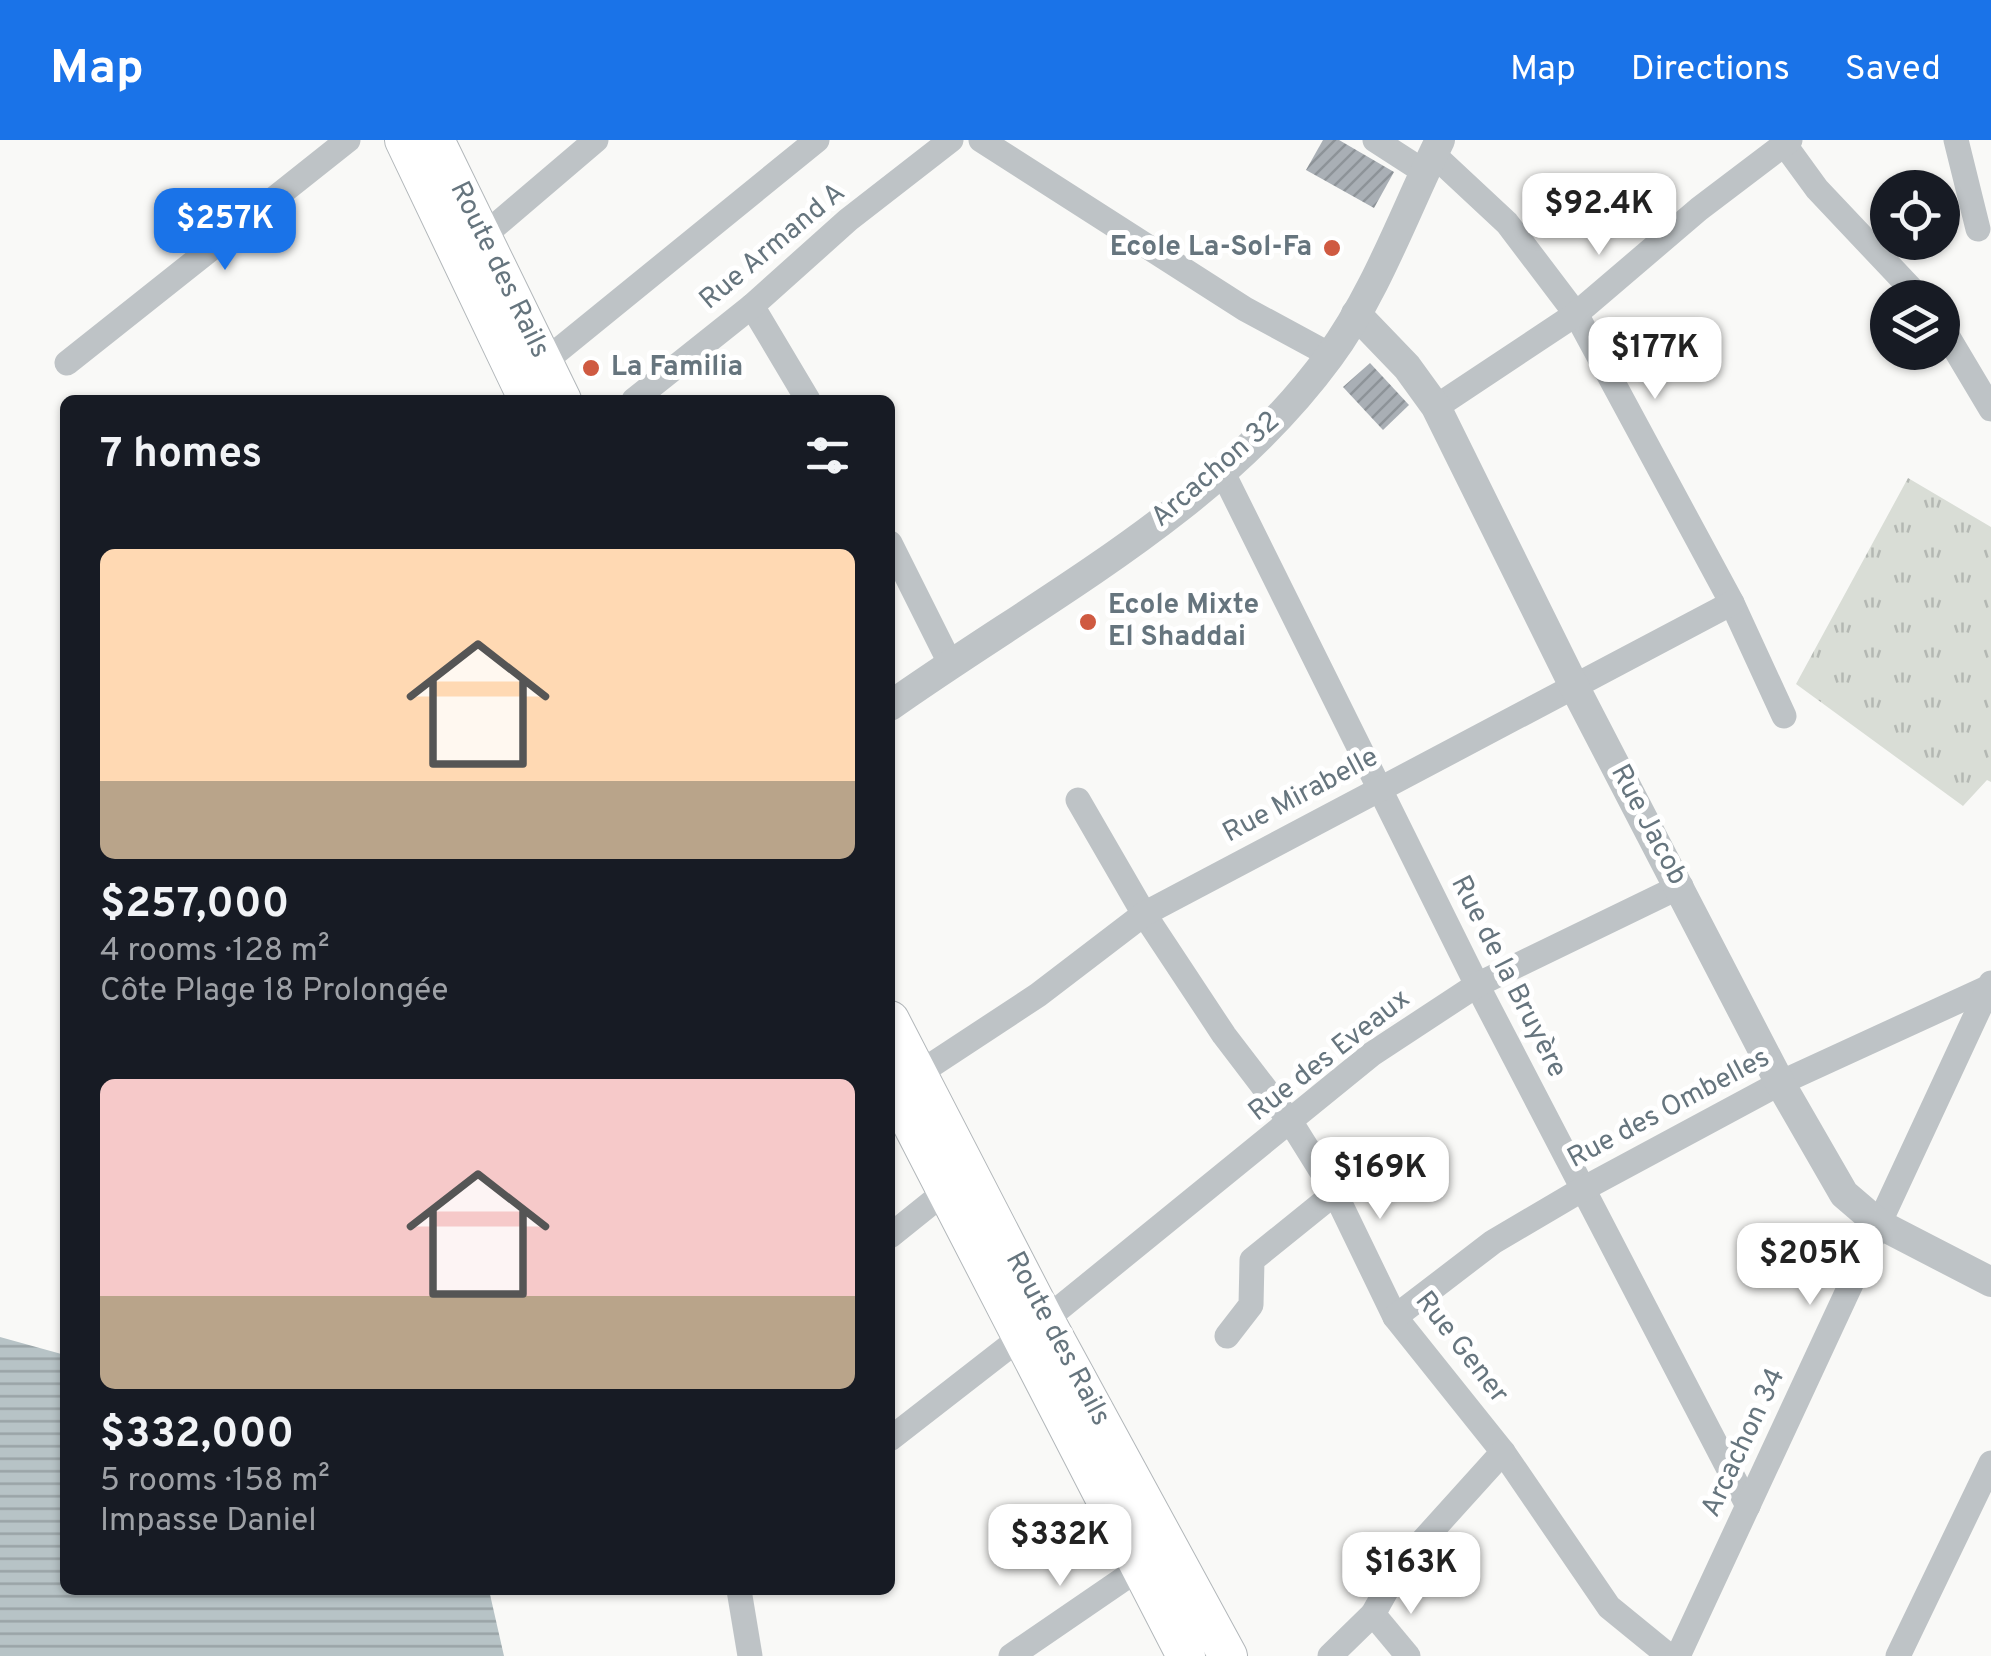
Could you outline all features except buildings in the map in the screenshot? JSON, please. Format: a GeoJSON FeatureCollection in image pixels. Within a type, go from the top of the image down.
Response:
{"type":"FeatureCollection","features":[{"type":"Feature","properties":{"kind":"main road","name":"Route des Rails"},"geometry":{"type":"LineString","coordinates":[[404,140],[526,395]]}},
{"type":"Feature","properties":{"kind":"main road","name":"Route des Rails"},"geometry":{"type":"LineString","coordinates":[[435,140],[560,395]]}},
{"type":"Feature","properties":{"kind":"main road","name":"Route des Rails"},"geometry":{"type":"LineString","coordinates":[[897,1083],[946,1191],[1228,1656]]}},
{"type":"Feature","properties":{"kind":"main road","name":"Route des Rails"},"geometry":{"type":"LineString","coordinates":[[897,1083],[1033,1329],[1140,1567],[1186,1656]]}},
{"type":"Feature","properties":{"kind":"street"},"geometry":{"type":"LineString","coordinates":[[67,363],[348,140]]}},
{"type":"Feature","properties":{"kind":"street"},"geometry":{"type":"LineString","coordinates":[[481,238],[596,140]]}},
{"type":"Feature","properties":{"kind":"street"},"geometry":{"type":"LineString","coordinates":[[544,362],[817,140]]}},
{"type":"Feature","properties":{"kind":"street","name":"Rue Armand A"},"geometry":{"type":"LineString","coordinates":[[640,395],[752,306],[848,220],[951,140]]}},
{"type":"Feature","properties":{"kind":"street"},"geometry":{"type":"LineString","coordinates":[[981,140],[1245,310],[1330,356]]}},
{"type":"Feature","properties":{"kind":"street"},"geometry":{"type":"LineString","coordinates":[[1375,140],[1432,155],[1507,223],[1576,314],[1732,603],[1784,716]]}},
{"type":"Feature","properties":{"kind":"street"},"geometry":{"type":"LineString","coordinates":[[1956,140],[1978,229]]}},
{"type":"Feature","properties":{"kind":"street"},"geometry":{"type":"LineString","coordinates":[[1436,407],[1576,314],[1700,209],[1788,143],[1817,189],[1903,280]]}},
{"type":"Feature","properties":{"kind":"street","name":"Arcachon 32"},"geometry":{"type":"LineString","coordinates":[[895,702],[1101,565],[1222,471],[1281,417],[1330,356],[1356,314],[1432,155]]}},
{"type":"Feature","properties":{"kind":"street"},"geometry":{"type":"LineString","coordinates":[[752,306],[805,395]]}},
{"type":"Feature","properties":{"kind":"street","name":"Rue Jacob"},"geometry":{"type":"LineString","coordinates":[[1356,314],[1407,367],[1436,407],[1575,688],[1780,1082],[1844,1194],[1879,1224],[1991,1282]]}},
{"type":"Feature","properties":{"kind":"street"},"geometry":{"type":"LineString","coordinates":[[1960,357],[1991,409]]}},
{"type":"Feature","properties":{"kind":"street","name":"Rue de la Bruyère"},"geometry":{"type":"LineString","coordinates":[[1222,471],[1477,985],[1748,1506]]}},
{"type":"Feature","properties":{"kind":"street"},"geometry":{"type":"LineString","coordinates":[[895,553],[950,664]]}},
{"type":"Feature","properties":{"kind":"street","name":"Rue Mirabelle"},"geometry":{"type":"LineString","coordinates":[[897,1083],[1038,995],[1144,914],[1732,603]]}},
{"type":"Feature","properties":{"kind":"street","name":"Rue Gener"},"geometry":{"type":"LineString","coordinates":[[1078,800],[1144,914],[1224,1034],[1292,1124],[1335,1194],[1395,1317],[1504,1452],[1608,1606],[1669,1656]]}},
{"type":"Feature","properties":{"kind":"street","name":"Rue des Eveaux"},"geometry":{"type":"LineString","coordinates":[[895,1435],[1292,1124],[1372,1054],[1477,985],[1680,886]]}},
{"type":"Feature","properties":{"kind":"street","name":"Rue des Ombelles"},"geometry":{"type":"LineString","coordinates":[[1395,1317],[1493,1242],[1584,1189],[1780,1082],[1990,985]]}},
{"type":"Feature","properties":{"kind":"street","name":"Arcachon 34"},"geometry":{"type":"LineString","coordinates":[[1678,1656],[1990,985]]}},
{"type":"Feature","properties":{"kind":"street"},"geometry":{"type":"LineString","coordinates":[[895,1232],[946,1191]]}},
{"type":"Feature","properties":{"kind":"street"},"geometry":{"type":"LineString","coordinates":[[1227,1336],[1251,1304],[1252,1260],[1335,1194]]}},
{"type":"Feature","properties":{"kind":"street"},"geometry":{"type":"LineString","coordinates":[[1330,1656],[1373,1614],[1400,1566],[1504,1452]]}},
{"type":"Feature","properties":{"kind":"street"},"geometry":{"type":"LineString","coordinates":[[1898,1656],[1991,1464]]}},
{"type":"Feature","properties":{"kind":"street"},"geometry":{"type":"LineString","coordinates":[[1012,1656],[1140,1567]]}},
{"type":"Feature","properties":{"kind":"street"},"geometry":{"type":"LineString","coordinates":[[740,1595],[750,1656]]}},
{"type":"Feature","properties":{"kind":"street"},"geometry":{"type":"LineString","coordinates":[[1373,1614],[1408,1656]]}},
{"type":"Feature","properties":{"kind":"green space"},"geometry":{"type":"Polygon","coordinates":[[[1908,478],[1991,527],[1991,782],[1987,780],[1963,806],[1796,684],[1908,478]]]}},
{"type":"Feature","properties":{"kind":"shaded area"},"geometry":{"type":"Polygon","coordinates":[[[0,1337],[60,1354],[60,1595],[490,1595],[504,1656],[0,1656],[0,1337]]]}},
{"type":"Feature","properties":{"kind":"place","name":"Ecole La-Sol-Fa"},"geometry":{"type":"Point","coordinates":[1332,248]}},
{"type":"Feature","properties":{"kind":"place","name":"La Familia"},"geometry":{"type":"Point","coordinates":[591,368]}},
{"type":"Feature","properties":{"kind":"place","name":"Ecole Mixte El Shaddai"},"geometry":{"type":"Point","coordinates":[1088,622]}}]}
